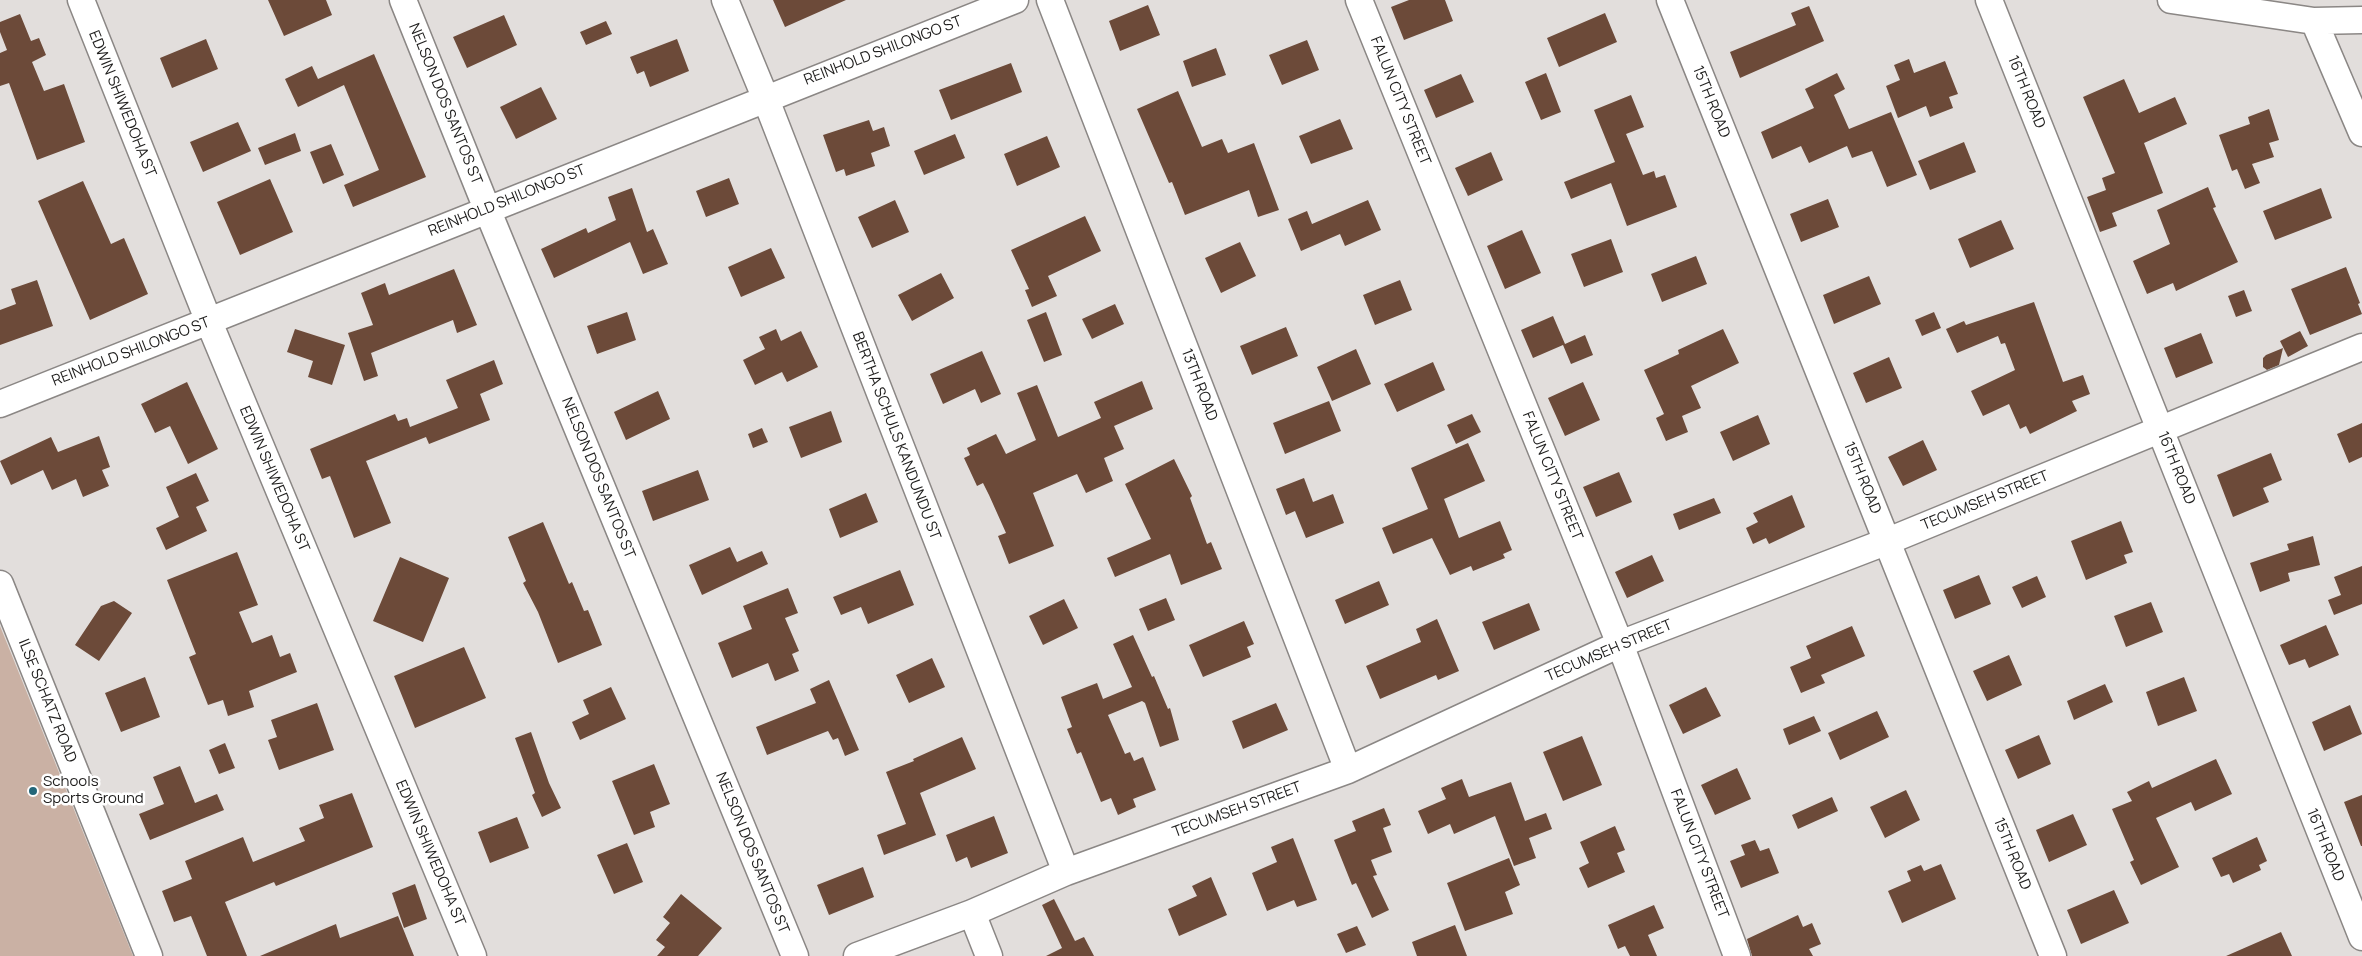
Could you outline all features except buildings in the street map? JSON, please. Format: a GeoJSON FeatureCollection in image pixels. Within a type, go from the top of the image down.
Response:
{"type":"FeatureCollection","features":[{"type":"Feature","properties":{"kind":"street","name":"EDWIN SHIWEDOHA ST"},"geometry":{"type":"LineString","coordinates":[[81,0],[209,322],[473,956]]}},
{"type":"Feature","properties":{"kind":"street","name":"NELSON DOS SANTOS ST"},"geometry":{"type":"LineString","coordinates":[[403,0],[794,956]]}},
{"type":"Feature","properties":{"kind":"street","name":"BERTHA SCHULS KANDUNDU ST"},"geometry":{"type":"LineString","coordinates":[[725,0],[765,97],[1066,872]]}},
{"type":"Feature","properties":{"kind":"street","name":"REINHOLD SHILONGO ST"},"geometry":{"type":"LineString","coordinates":[[0,404],[209,322],[765,97],[1015,0]]}},
{"type":"Feature","properties":{"kind":"street","name":"13TH ROAD"},"geometry":{"type":"LineString","coordinates":[[1050,0],[1348,770]]}},
{"type":"Feature","properties":{"kind":"street","name":"FALUN CITY STREET"},"geometry":{"type":"LineString","coordinates":[[1359,0],[1620,644],[1737,956]]}},
{"type":"Feature","properties":{"kind":"street","name":"15TH ROAD"},"geometry":{"type":"LineString","coordinates":[[1670,0],[2053,956]]}},
{"type":"Feature","properties":{"kind":"street","name":"16TH ROAD"},"geometry":{"type":"LineString","coordinates":[[1989,0],[2362,937]]}},
{"type":"Feature","properties":{"kind":"street"},"geometry":{"type":"LineString","coordinates":[[2171,0],[2314,21],[2362,20]]}},
{"type":"Feature","properties":{"kind":"street"},"geometry":{"type":"LineString","coordinates":[[2314,21],[2362,133]]}},
{"type":"Feature","properties":{"kind":"street","name":"TECUMSEH STREET"},"geometry":{"type":"LineString","coordinates":[[858,956],[972,913],[1066,872],[1348,770],[1620,644],[1888,541],[2362,347]]}},
{"type":"Feature","properties":{"kind":"street","name":"ILSE SCHATZ ROAD"},"geometry":{"type":"LineString","coordinates":[[0,584],[149,956]]}},
{"type":"Feature","properties":{"kind":"street"},"geometry":{"type":"LineString","coordinates":[[972,913],[989,956]]}},
{"type":"Feature","properties":{"kind":"shaded area","name":"Schools Sports Ground"},"geometry":{"type":"Polygon","coordinates":[[[0,626],[133,956],[0,956],[0,626]]]}},
{"type":"Feature","properties":{"kind":"place","name":"Schools Sports Ground"},"geometry":{"type":"Point","coordinates":[33,791]}}]}
